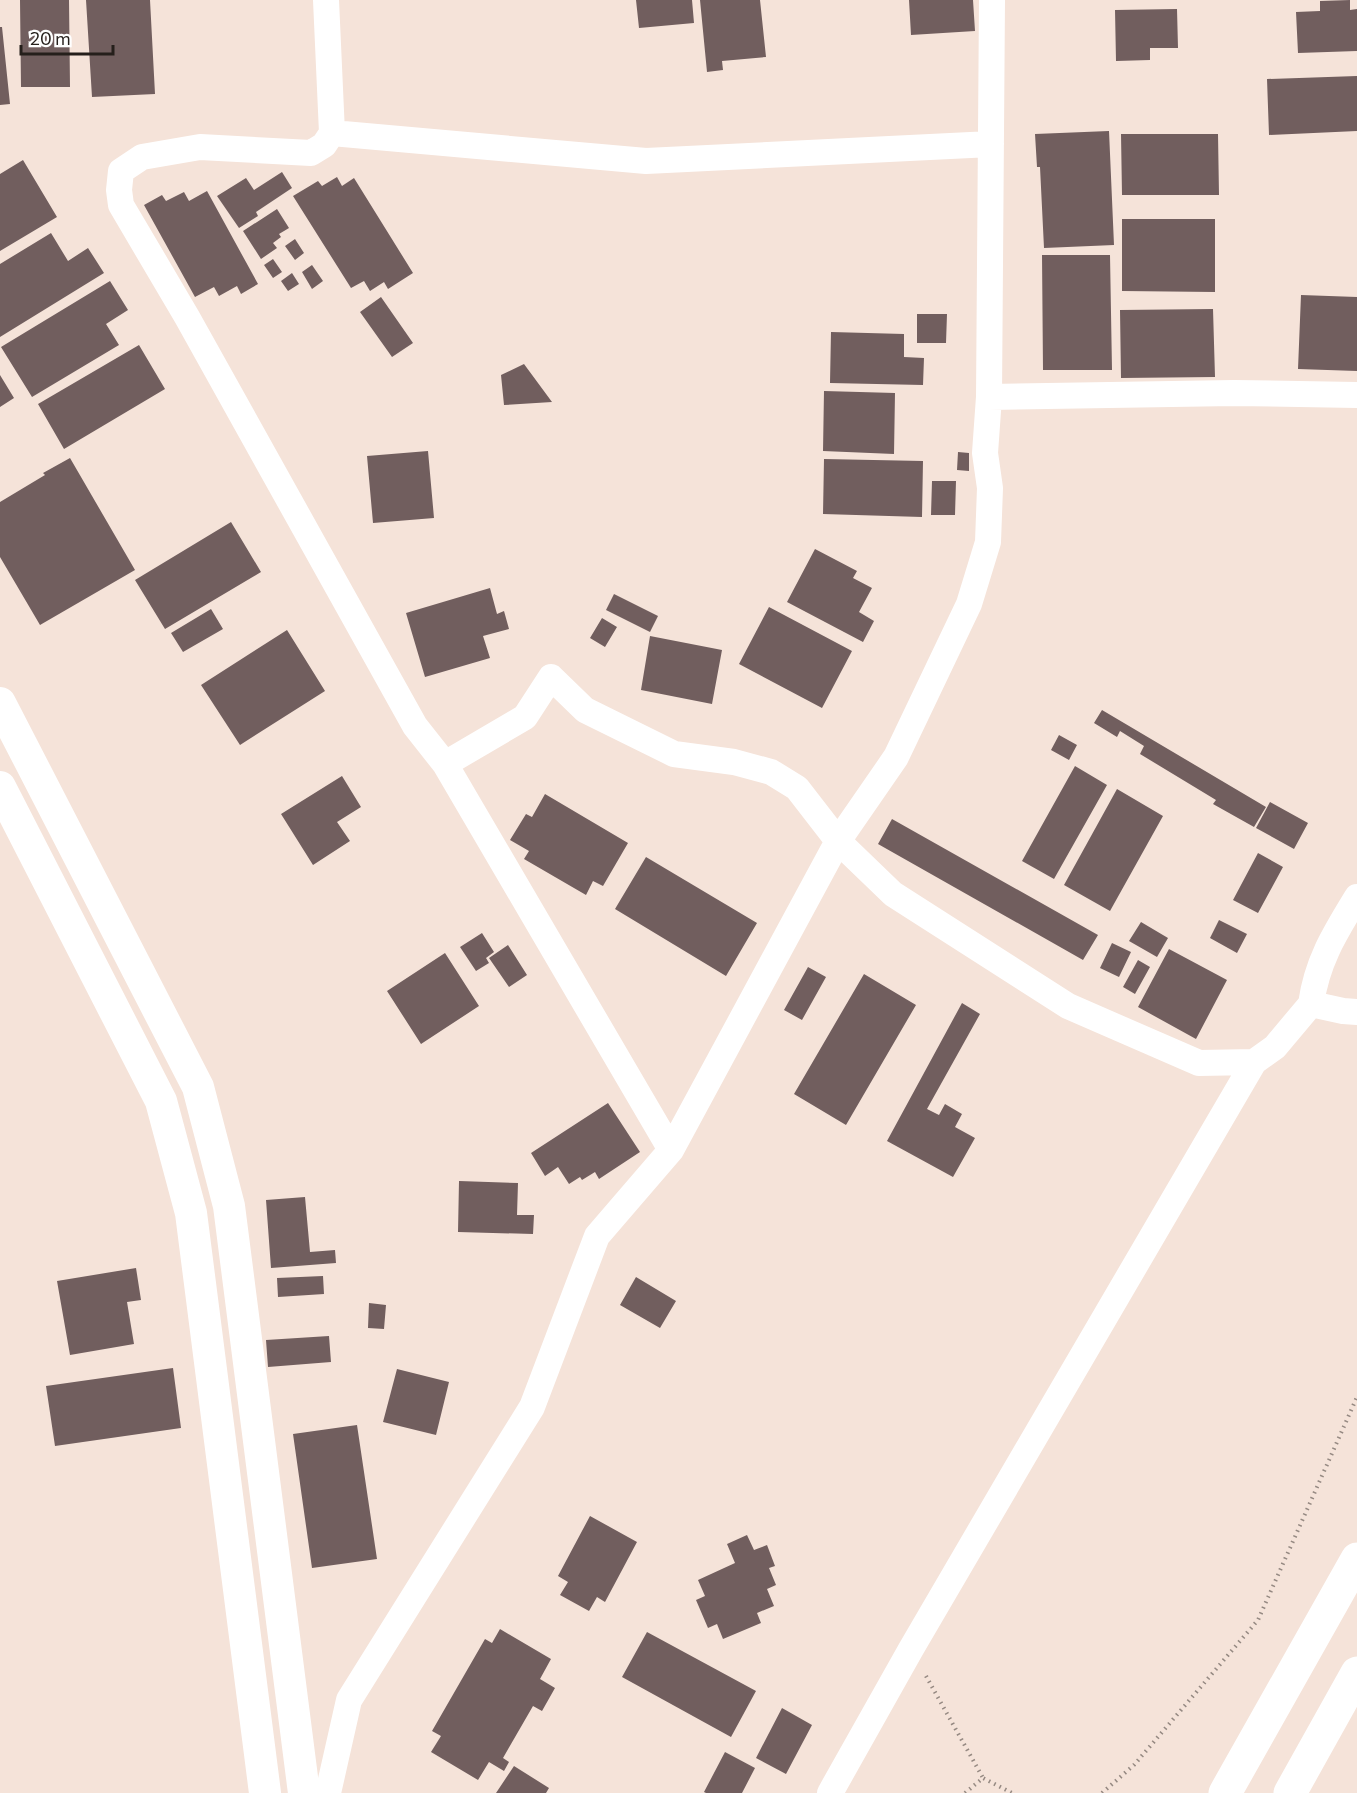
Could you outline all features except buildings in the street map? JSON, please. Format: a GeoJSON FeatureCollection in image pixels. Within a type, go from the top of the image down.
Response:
{"type":"FeatureCollection","features":[{"type":"Feature","properties":{"kind":"main road"},"geometry":{"type":"LineString","coordinates":[[1225,1793],[1357,1559]]}},
{"type":"Feature","properties":{"kind":"main road"},"geometry":{"type":"LineString","coordinates":[[1290,1793],[1357,1673]]}},
{"type":"Feature","properties":{"kind":"street"},"geometry":{"type":"LineString","coordinates":[[326,0],[332,133],[324,145],[311,153],[200,147],[142,157],[121,171],[119,190],[121,205],[187,317],[415,726],[445,764],[671,1150]]}},
{"type":"Feature","properties":{"kind":"street"},"geometry":{"type":"LineString","coordinates":[[328,1793],[349,1700],[532,1407],[597,1236],[671,1150],[838,841],[896,757],[969,604],[988,542],[990,488],[985,453],[989,397],[992,0]]}},
{"type":"Feature","properties":{"kind":"street"},"geometry":{"type":"LineString","coordinates":[[332,133],[646,161],[991,144]]}},
{"type":"Feature","properties":{"kind":"street"},"geometry":{"type":"LineString","coordinates":[[989,397],[1234,393],[1357,394]]}},
{"type":"Feature","properties":{"kind":"street"},"geometry":{"type":"LineString","coordinates":[[445,764],[525,717],[551,677],[585,710],[674,754],[734,762],[771,772],[797,788],[838,841],[893,894],[1068,1006],[1199,1063],[1254,1062]]}},
{"type":"Feature","properties":{"kind":"street"},"geometry":{"type":"LineString","coordinates":[[0,703],[198,1087],[229,1206],[304,1793]]}},
{"type":"Feature","properties":{"kind":"street"},"geometry":{"type":"LineString","coordinates":[[0,787],[161,1101],[191,1213],[265,1793]]}},
{"type":"Feature","properties":{"kind":"street"},"geometry":{"type":"LineString","coordinates":[[830,1793],[911,1649],[1254,1062],[1275,1047],[1311,1004],[1314,985],[1328,943],[1357,897]]}},
{"type":"Feature","properties":{"kind":"street"},"geometry":{"type":"LineString","coordinates":[[1311,1004],[1357,1012]]}},
{"type":"Feature","properties":{"kind":"path"},"geometry":{"type":"LineString","coordinates":[[1102,1793],[1134,1765],[1258,1620],[1357,1397]]}},
{"type":"Feature","properties":{"kind":"path"},"geometry":{"type":"LineString","coordinates":[[911,1649],[983,1778],[1012,1793]]}},
{"type":"Feature","properties":{"kind":"path"},"geometry":{"type":"LineString","coordinates":[[965,1793],[983,1778]]}}]}
